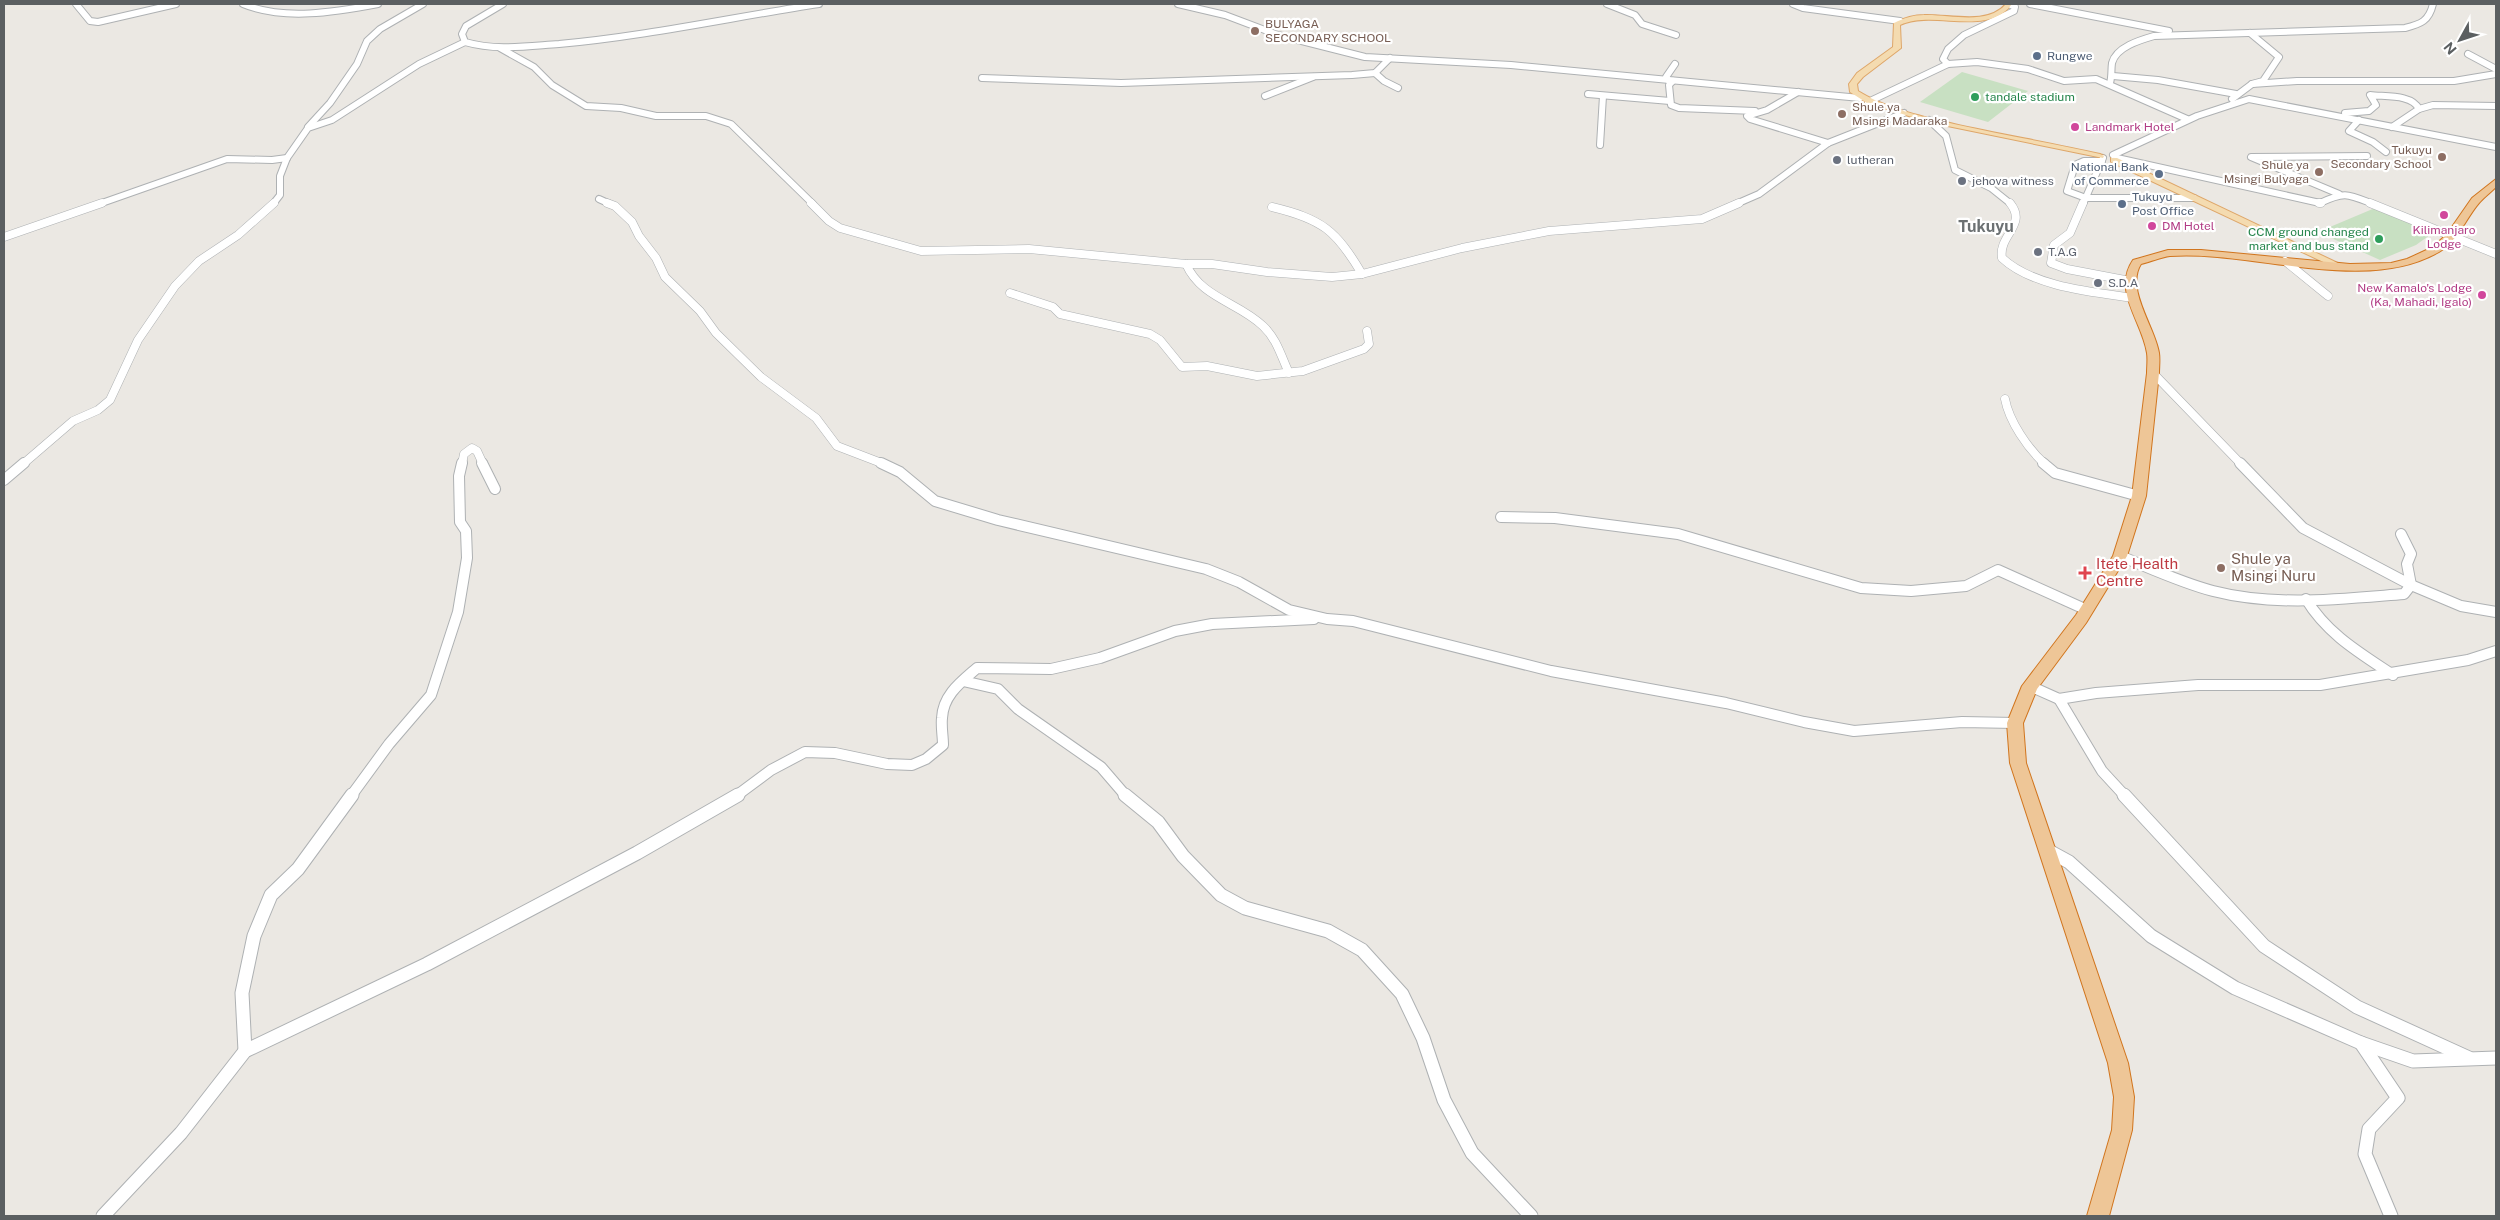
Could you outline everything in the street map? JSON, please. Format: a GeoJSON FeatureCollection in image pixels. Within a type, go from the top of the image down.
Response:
{"type":"FeatureCollection","features":[{"type":"Feature","properties":{"kind":"highway"},"geometry":{"type":"LineString","coordinates":[[2098,1216],[2122,1130],[2124,1097],[2118,1063],[2018,763],[2015,723],[2030,686],[2086,610],[2120,556],[2139,496],[2153,373],[2153,354],[2134,298],[2130,281],[2131,271],[2137,262],[2168,253],[2201,252],[2339,266],[2391,266],[2410,262],[2437,249],[2451,236],[2476,200],[2496,182]]}},
{"type":"Feature","properties":{"kind":"main road"},"geometry":{"type":"LineString","coordinates":[[2009,4],[2003,13],[1995,16],[1964,19],[1916,16],[1900,20],[1896,24],[1896,48],[1860,75],[1853,84],[1854,92],[1868,102],[1929,120],[2102,158],[2114,158],[2339,266]]}},
{"type":"Feature","properties":{"kind":"street"},"geometry":{"type":"LineString","coordinates":[[76,4],[90,21],[98,22],[176,4]]}},
{"type":"Feature","properties":{"kind":"street"},"geometry":{"type":"LineString","coordinates":[[243,4],[266,12],[281,13],[378,4]]}},
{"type":"Feature","properties":{"kind":"street"},"geometry":{"type":"LineString","coordinates":[[4,480],[73,421],[98,410],[110,400],[138,340],[175,286],[198,261],[238,235],[271,207],[280,195],[280,176],[287,158],[308,128],[330,103],[357,64],[367,41],[380,29],[424,4]]}},
{"type":"Feature","properties":{"kind":"street"},"geometry":{"type":"LineString","coordinates":[[465,42],[462,34],[466,26],[503,4]]}},
{"type":"Feature","properties":{"kind":"street"},"geometry":{"type":"LineString","coordinates":[[308,128],[332,120],[419,64],[465,42],[480,47],[500,48],[592,42],[819,4]]}},
{"type":"Feature","properties":{"kind":"street"},"geometry":{"type":"LineString","coordinates":[[1178,4],[1225,15],[1278,35],[1365,57],[1510,65],[1860,98]]}},
{"type":"Feature","properties":{"kind":"street"},"geometry":{"type":"LineString","coordinates":[[1607,4],[1635,15],[1642,24],[1676,35]]}},
{"type":"Feature","properties":{"kind":"street"},"geometry":{"type":"LineString","coordinates":[[1793,4],[1803,8],[1900,20]]}},
{"type":"Feature","properties":{"kind":"street"},"geometry":{"type":"LineString","coordinates":[[1948,64],[1943,59],[1945,52],[1960,37],[2005,19],[2014,11],[2015,7],[2009,4]]}},
{"type":"Feature","properties":{"kind":"street"},"geometry":{"type":"LineString","coordinates":[[2030,4],[2088,17],[2190,35]]}},
{"type":"Feature","properties":{"kind":"street"},"geometry":{"type":"LineString","coordinates":[[2110,83],[2115,56],[2140,40],[2154,36],[2405,28],[2426,22],[2430,17],[2433,4]]}},
{"type":"Feature","properties":{"kind":"street"},"geometry":{"type":"LineString","coordinates":[[2228,104],[2236,94],[2252,84],[2264,81],[2268,71],[2279,58],[2250,33]]}},
{"type":"Feature","properties":{"kind":"street"},"geometry":{"type":"LineString","coordinates":[[500,48],[534,67],[552,85],[586,106],[621,108],[656,116],[706,116],[731,124],[751,146],[779,169],[808,201],[840,228],[921,251],[1029,249],[1186,264],[1212,264],[1267,272],[1332,277],[1362,274],[1462,248],[1549,231],[1702,218],[1759,194],[1789,174],[1828,143],[1904,113]]}},
{"type":"Feature","properties":{"kind":"street"},"geometry":{"type":"LineString","coordinates":[[2468,54],[2496,69]]}},
{"type":"Feature","properties":{"kind":"street"},"geometry":{"type":"LineString","coordinates":[[982,78],[1121,83],[1223,78],[1314,77],[1375,72],[1390,58]]}},
{"type":"Feature","properties":{"kind":"street"},"geometry":{"type":"LineString","coordinates":[[1868,102],[1948,64],[1977,62],[2028,69],[2064,81],[2096,79],[2110,83],[2187,119]]}},
{"type":"Feature","properties":{"kind":"street"},"geometry":{"type":"LineString","coordinates":[[2487,63],[2496,63]]}},
{"type":"Feature","properties":{"kind":"street"},"geometry":{"type":"LineString","coordinates":[[1670,81],[1666,77],[1675,64]]}},
{"type":"Feature","properties":{"kind":"street"},"geometry":{"type":"LineString","coordinates":[[1375,72],[1384,81],[1398,88]]}},
{"type":"Feature","properties":{"kind":"street"},"geometry":{"type":"LineString","coordinates":[[2252,84],[2297,81],[2454,81],[2496,74]]}},
{"type":"Feature","properties":{"kind":"street"},"geometry":{"type":"LineString","coordinates":[[2112,76],[2151,79],[2236,94]]}},
{"type":"Feature","properties":{"kind":"street"},"geometry":{"type":"LineString","coordinates":[[1265,96],[1303,83],[1314,77]]}},
{"type":"Feature","properties":{"kind":"street"},"geometry":{"type":"LineString","coordinates":[[1670,81],[1671,105],[1679,108],[1761,112]]}},
{"type":"Feature","properties":{"kind":"street"},"geometry":{"type":"LineString","coordinates":[[1799,92],[1761,112],[1747,116],[1750,119],[1828,143]]}},
{"type":"Feature","properties":{"kind":"street"},"geometry":{"type":"LineString","coordinates":[[1588,94],[1670,101]]}},
{"type":"Feature","properties":{"kind":"street"},"geometry":{"type":"LineString","coordinates":[[2332,114],[2369,111],[2376,105],[2370,95],[2407,99],[2416,103],[2419,109]]}},
{"type":"Feature","properties":{"kind":"street"},"geometry":{"type":"LineString","coordinates":[[1600,145],[1604,96]]}},
{"type":"Feature","properties":{"kind":"street"},"geometry":{"type":"LineString","coordinates":[[2114,158],[2187,119],[2228,104],[2249,99],[2496,147]]}},
{"type":"Feature","properties":{"kind":"street"},"geometry":{"type":"LineString","coordinates":[[2392,127],[2419,109],[2433,106],[2496,106]]}},
{"type":"Feature","properties":{"kind":"street"},"geometry":{"type":"LineString","coordinates":[[1929,120],[1946,136],[1955,170],[1985,184],[2013,205],[2016,214],[2011,233],[2001,246],[2002,257],[2010,265],[2027,275],[2084,291],[2134,298]]}},
{"type":"Feature","properties":{"kind":"street"},"geometry":{"type":"LineString","coordinates":[[2359,120],[2349,132],[2373,142],[2386,152]]}},
{"type":"Feature","properties":{"kind":"street"},"geometry":{"type":"LineString","coordinates":[[2367,156],[2251,157],[2339,194],[2351,195],[2496,254]]}},
{"type":"Feature","properties":{"kind":"street"},"geometry":{"type":"LineString","coordinates":[[4,236],[227,159],[241,158],[266,161],[287,158]]}},
{"type":"Feature","properties":{"kind":"street"},"geometry":{"type":"LineString","coordinates":[[2102,158],[2070,233],[2054,245],[2051,262],[2067,269],[2130,281]]}},
{"type":"Feature","properties":{"kind":"street"},"geometry":{"type":"LineString","coordinates":[[2102,158],[2080,162],[2072,166],[2066,191],[2086,198],[2194,198]]}},
{"type":"Feature","properties":{"kind":"street"},"geometry":{"type":"LineString","coordinates":[[2114,158],[2320,203],[2339,194]]}},
{"type":"Feature","properties":{"kind":"street"},"geometry":{"type":"LineString","coordinates":[[599,199],[615,206],[632,222],[639,236],[656,258],[665,277],[700,310],[716,333],[761,377],[816,418],[838,446],[878,461],[900,472],[935,501],[998,520],[1206,569],[1239,582],[1289,610],[1327,619]]}},
{"type":"Feature","properties":{"kind":"street"},"geometry":{"type":"LineString","coordinates":[[1272,207],[1302,214],[1330,228],[1348,250],[1362,274]]}},
{"type":"Feature","properties":{"kind":"street"},"geometry":{"type":"LineString","coordinates":[[2285,262],[2328,296]]}},
{"type":"Feature","properties":{"kind":"street"},"geometry":{"type":"LineString","coordinates":[[1186,264],[1188,274],[1200,285],[1248,315],[1271,334],[1288,373]]}},
{"type":"Feature","properties":{"kind":"street"},"geometry":{"type":"LineString","coordinates":[[1010,293],[1053,307],[1060,314],[1150,334],[1160,340],[1182,367],[1207,366],[1257,376],[1303,371],[1364,349],[1368,344],[1367,331]]}},
{"type":"Feature","properties":{"kind":"street"},"geometry":{"type":"LineString","coordinates":[[2153,373],[2303,528],[2412,585],[2461,606],[2486,612],[2496,612]]}},
{"type":"Feature","properties":{"kind":"street"},"geometry":{"type":"LineString","coordinates":[[2005,399],[2007,410],[2036,456],[2055,473],[2139,496]]}},
{"type":"Feature","properties":{"kind":"street"},"geometry":{"type":"LineString","coordinates":[[245,1051],[242,993],[254,936],[271,895],[298,869],[389,744],[431,695],[458,612],[466,567],[466,531],[460,522],[459,476],[464,454],[472,448],[477,451],[495,489]]}},
{"type":"Feature","properties":{"kind":"street"},"geometry":{"type":"LineString","coordinates":[[1501,517],[1555,518],[1678,534],[1860,588],[1911,591],[1966,586],[1998,570],[2086,610]]}},
{"type":"Feature","properties":{"kind":"street"},"geometry":{"type":"LineString","coordinates":[[2401,534],[2411,554],[2407,564],[2412,585]]}},
{"type":"Feature","properties":{"kind":"street"},"geometry":{"type":"LineString","coordinates":[[2120,556],[2212,591],[2252,599],[2333,600],[2404,594],[2412,585]]}},
{"type":"Feature","properties":{"kind":"street"},"geometry":{"type":"LineString","coordinates":[[2306,599],[2314,615],[2326,628],[2393,675]]}},
{"type":"Feature","properties":{"kind":"street"},"geometry":{"type":"LineString","coordinates":[[103,1216],[181,1133],[245,1051],[426,964],[628,857],[735,796],[771,770],[805,752],[835,753],[887,764],[912,765],[926,759],[943,745],[944,731],[941,715],[948,693],[977,668],[1050,669],[1100,658],[1175,631],[1212,624],[1327,619],[1353,621],[1551,671],[1726,703],[1804,722],[1854,731],[1962,722],[2015,723]]}},
{"type":"Feature","properties":{"kind":"street"},"geometry":{"type":"LineString","coordinates":[[2030,686],[2059,699],[2096,693],[2198,685],[2320,686],[2393,675],[2468,660],[2496,651]]}},
{"type":"Feature","properties":{"kind":"street"},"geometry":{"type":"LineString","coordinates":[[963,681],[998,689],[1018,709],[1101,767],[1132,802],[1158,822],[1184,856],[1221,895],[1244,908],[1328,931],[1362,950],[1402,994],[1423,1038],[1444,1100],[1472,1153],[1530,1216]]}},
{"type":"Feature","properties":{"kind":"street"},"geometry":{"type":"LineString","coordinates":[[2059,699],[2102,772],[2264,946],[2357,1007],[2468,1058]]}},
{"type":"Feature","properties":{"kind":"street"},"geometry":{"type":"LineString","coordinates":[[2047,850],[2069,862],[2151,936],[2235,988],[2361,1043],[2413,1060],[2496,1058]]}},
{"type":"Feature","properties":{"kind":"street"},"geometry":{"type":"LineString","coordinates":[[2361,1043],[2398,1098],[2369,1129],[2365,1154],[2391,1216]]}},
{"type":"Feature","properties":{"kind":"green space","name":"tandale stadium"},"geometry":{"type":"Polygon","coordinates":[[[1962,72],[2028,91],[1988,122],[1920,102],[1962,72]]]}},
{"type":"Feature","properties":{"kind":"green space","name":"CCM ground changed market and bus stand"},"geometry":{"type":"Polygon","coordinates":[[[2375,208],[2434,232],[2416,245],[2380,260],[2318,232],[2375,208]]]}},
{"type":"Feature","properties":{"kind":"place","name":"BULYAGA SECONDARY SCHOOL"},"geometry":{"type":"Point","coordinates":[1255,31]}},
{"type":"Feature","properties":{"kind":"place","name":"Rungwe"},"geometry":{"type":"Point","coordinates":[2037,56]}},
{"type":"Feature","properties":{"kind":"place","name":"tandale stadium"},"geometry":{"type":"Point","coordinates":[1975,97]}},
{"type":"Feature","properties":{"kind":"place","name":"Shule ya Msingi Madaraka"},"geometry":{"type":"Point","coordinates":[1842,114]}},
{"type":"Feature","properties":{"kind":"place","name":"Landmark Hotel"},"geometry":{"type":"Point","coordinates":[2075,127]}},
{"type":"Feature","properties":{"kind":"place","name":"Tukuyu Secondary School"},"geometry":{"type":"Point","coordinates":[2442,157]}},
{"type":"Feature","properties":{"kind":"place","name":"lutheran"},"geometry":{"type":"Point","coordinates":[1837,160]}},
{"type":"Feature","properties":{"kind":"place","name":"Shule ya Msingi Bulyaga"},"geometry":{"type":"Point","coordinates":[2319,172]}},
{"type":"Feature","properties":{"kind":"place","name":"National Bank of Commerce"},"geometry":{"type":"Point","coordinates":[2159,174]}},
{"type":"Feature","properties":{"kind":"place","name":"jehova witness"},"geometry":{"type":"Point","coordinates":[1962,181]}},
{"type":"Feature","properties":{"kind":"place","name":"Tukuyu Post Office"},"geometry":{"type":"Point","coordinates":[2122,204]}},
{"type":"Feature","properties":{"kind":"place","name":"Kilimanjaro Lodge"},"geometry":{"type":"Point","coordinates":[2444,215]}},
{"type":"Feature","properties":{"kind":"place","name":"DM Hotel"},"geometry":{"type":"Point","coordinates":[2152,226]}},
{"type":"Feature","properties":{"kind":"place","name":"CCM ground changed market and bus stand"},"geometry":{"type":"Point","coordinates":[2379,239]}},
{"type":"Feature","properties":{"kind":"place","name":"T.A.G"},"geometry":{"type":"Point","coordinates":[2038,252]}},
{"type":"Feature","properties":{"kind":"place","name":"S.D.A"},"geometry":{"type":"Point","coordinates":[2098,283]}},
{"type":"Feature","properties":{"kind":"place","name":"New Kamalo's Lodge (Ka, Mahadi, Igalo)"},"geometry":{"type":"Point","coordinates":[2482,295]}},
{"type":"Feature","properties":{"kind":"place","name":"Shule ya Msingi Nuru"},"geometry":{"type":"Point","coordinates":[2221,568]}},
{"type":"Feature","properties":{"kind":"place","name":"Itete Health Centre"},"geometry":{"type":"Point","coordinates":[2085,573]}},
{"type":"Feature","properties":{"kind":"district","name":"Tukuyu"},"geometry":{"type":"Point","coordinates":[1986,226]}}]}
